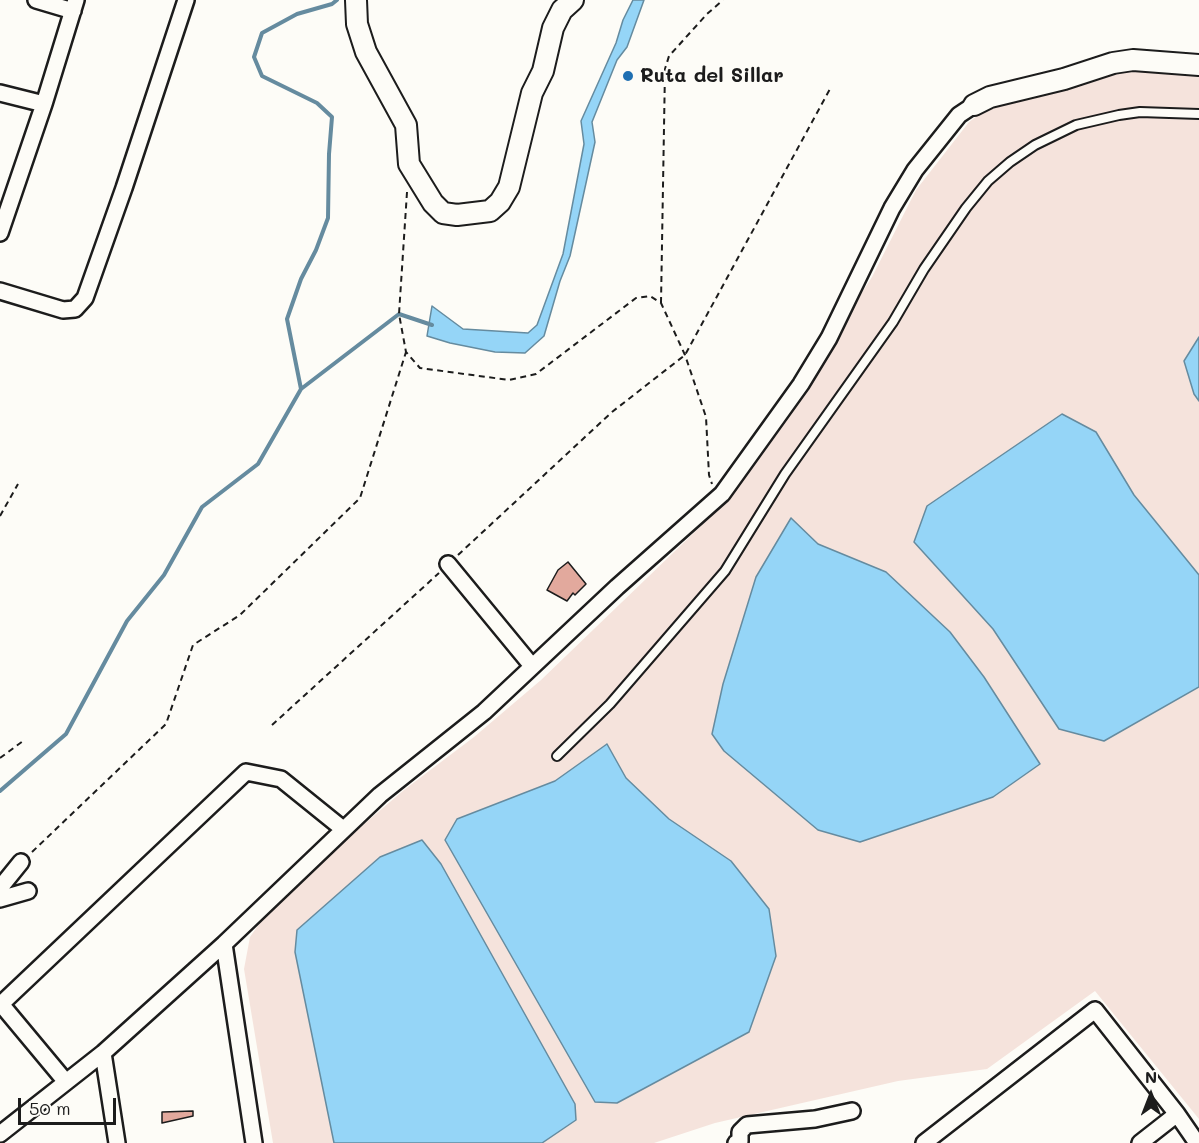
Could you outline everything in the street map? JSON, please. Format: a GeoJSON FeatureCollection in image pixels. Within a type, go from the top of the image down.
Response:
{"type":"FeatureCollection","features":[{"type":"Feature","properties":{"kind":"street"},"geometry":{"type":"LineString","coordinates":[[0,233],[7,191],[44,104],[75,5],[36,0]]}},
{"type":"Feature","properties":{"kind":"street"},"geometry":{"type":"LineString","coordinates":[[0,291],[63,310],[75,309],[85,298],[186,0]]}},
{"type":"Feature","properties":{"kind":"street"},"geometry":{"type":"LineString","coordinates":[[356,0],[357,24],[366,52],[406,125],[409,164],[433,203],[443,213],[457,215],[490,211],[500,202],[509,188],[532,93],[543,71],[553,28],[562,10],[573,0]]}},
{"type":"Feature","properties":{"kind":"street"},"geometry":{"type":"LineString","coordinates":[[0,1134],[103,1053],[224,944],[380,795],[484,712],[722,494],[801,384],[829,338],[892,208],[915,170],[959,115],[990,97],[1064,79],[1113,63],[1133,60],[1199,64]]}},
{"type":"Feature","properties":{"kind":"street"},"geometry":{"type":"LineString","coordinates":[[0,93],[44,104]]}},
{"type":"Feature","properties":{"kind":"street"},"geometry":{"type":"LineString","coordinates":[[448,564],[532,666]]}},
{"type":"Feature","properties":{"kind":"street"},"geometry":{"type":"LineString","coordinates":[[66,1082],[1,1005],[246,772],[281,778],[343,829]]}},
{"type":"Feature","properties":{"kind":"street"},"geometry":{"type":"LineString","coordinates":[[0,888],[21,862]]}},
{"type":"Feature","properties":{"kind":"street"},"geometry":{"type":"LineString","coordinates":[[0,899],[28,891]]}},
{"type":"Feature","properties":{"kind":"street"},"geometry":{"type":"LineString","coordinates":[[224,944],[254,1143]]}},
{"type":"Feature","properties":{"kind":"street"},"geometry":{"type":"LineString","coordinates":[[924,1143],[1095,1010],[1197,1143]]}},
{"type":"Feature","properties":{"kind":"street"},"geometry":{"type":"LineString","coordinates":[[103,1053],[117,1143]]}},
{"type":"Feature","properties":{"kind":"street"},"geometry":{"type":"LineString","coordinates":[[736,1143],[740,1140],[740,1132],[747,1125],[815,1119],[852,1111]]}},
{"type":"Feature","properties":{"kind":"street"},"geometry":{"type":"LineString","coordinates":[[1140,1143],[1177,1114]]}},
{"type":"Feature","properties":{"kind":"lane"},"geometry":{"type":"LineString","coordinates":[[557,756],[610,704],[725,570],[785,474],[893,322],[924,269],[966,208],[988,181],[1035,145],[1076,125],[1111,116],[1140,112],[1199,114]]}},
{"type":"Feature","properties":{"kind":"path"},"geometry":{"type":"LineString","coordinates":[[722,494],[713,487],[709,475],[706,417],[685,355],[661,303],[664,69],[669,56],[723,0]]}},
{"type":"Feature","properties":{"kind":"path"},"geometry":{"type":"LineString","coordinates":[[272,725],[612,412],[685,355],[830,89]]}},
{"type":"Feature","properties":{"kind":"path"},"geometry":{"type":"LineString","coordinates":[[21,862],[166,724],[193,645],[240,615],[360,498],[406,352],[399,314],[409,164]]}},
{"type":"Feature","properties":{"kind":"path"},"geometry":{"type":"LineString","coordinates":[[406,352],[420,368],[509,380],[536,374],[636,298],[650,296],[661,303]]}},
{"type":"Feature","properties":{"kind":"path"},"geometry":{"type":"LineString","coordinates":[[0,516],[18,484]]}},
{"type":"Feature","properties":{"kind":"path"},"geometry":{"type":"LineString","coordinates":[[0,758],[23,741]]}},
{"type":"Feature","properties":{"kind":"shaded area"},"geometry":{"type":"Polygon","coordinates":[[[1140,68],[1199,74],[1199,1119],[1095,991],[987,1069],[898,1081],[715,1123],[654,1143],[273,1143],[244,969],[250,937],[264,917],[322,860],[404,790],[474,737],[541,680],[728,500],[872,277],[916,190],[969,122],[996,102],[1116,69],[1140,68]]]}},
{"type":"Feature","properties":{"kind":"water"},"geometry":{"type":"Polygon","coordinates":[[[633,0],[644,0],[627,47],[617,60],[592,122],[595,142],[570,256],[544,336],[525,353],[495,352],[427,336],[432,306],[463,329],[528,333],[537,325],[563,254],[584,144],[581,121],[633,0]]]}},
{"type":"Feature","properties":{"kind":"water"},"geometry":{"type":"Polygon","coordinates":[[[1199,337],[1199,401],[1194,394],[1184,361],[1199,337]]]}},
{"type":"Feature","properties":{"kind":"water"},"geometry":{"type":"Polygon","coordinates":[[[1062,414],[1096,432],[1134,495],[1199,575],[1199,687],[1104,741],[1059,729],[993,629],[914,542],[927,506],[1062,414]]]}},
{"type":"Feature","properties":{"kind":"water"},"geometry":{"type":"Polygon","coordinates":[[[791,518],[818,544],[886,572],[950,632],[984,677],[1040,764],[993,797],[860,842],[818,830],[724,751],[712,734],[723,684],[756,577],[791,518]]]}},
{"type":"Feature","properties":{"kind":"water"},"geometry":{"type":"Polygon","coordinates":[[[607,744],[626,778],[669,819],[731,861],[769,909],[776,956],[749,1032],[617,1103],[595,1102],[445,840],[457,819],[555,781],[607,744]]]}},
{"type":"Feature","properties":{"kind":"water"},"geometry":{"type":"Polygon","coordinates":[[[422,840],[441,864],[575,1104],[576,1120],[542,1143],[334,1143],[295,952],[297,930],[380,857],[422,840]]]}},
{"type":"Feature","properties":{"kind":"building"},"geometry":{"type":"Polygon","coordinates":[[[568,562],[586,584],[575,595],[573,593],[567,601],[547,590],[558,570],[568,562]]]}},
{"type":"Feature","properties":{"kind":"building"},"geometry":{"type":"Polygon","coordinates":[[[193,1111],[193,1116],[162,1123],[162,1112],[193,1111]]]}},
{"type":"Feature","properties":{"kind":"waterway"},"geometry":{"type":"LineString","coordinates":[[301,389],[287,319],[301,279],[316,250],[328,218],[332,117],[317,103],[262,76],[254,57],[262,33],[297,14],[332,4],[337,0]]}},
{"type":"Feature","properties":{"kind":"waterway"},"geometry":{"type":"LineString","coordinates":[[0,791],[66,734],[127,621],[164,575],[202,507],[258,464],[301,389],[399,314],[432,325]]}},
{"type":"Feature","properties":{"kind":"place","name":"Ruta del Sillar"},"geometry":{"type":"Point","coordinates":[628,76]}}]}
